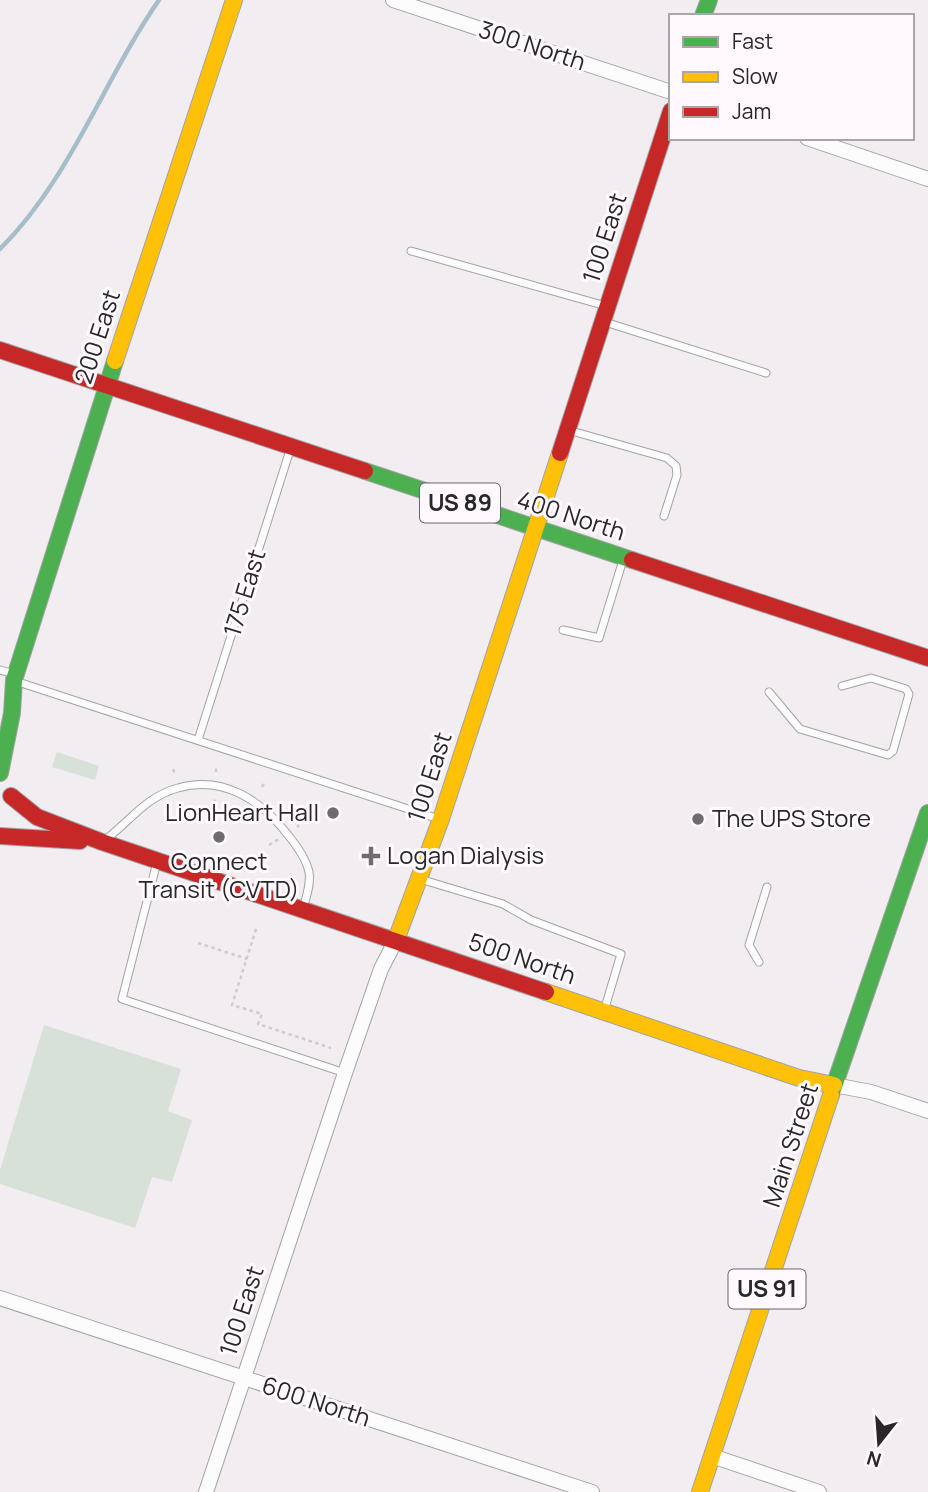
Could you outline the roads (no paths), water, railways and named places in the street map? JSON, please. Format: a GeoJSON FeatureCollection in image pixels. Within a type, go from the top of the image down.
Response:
{"type":"FeatureCollection","features":[{"type":"Feature","properties":{"kind":"main road","name":"200 East"},"geometry":{"type":"LineString","coordinates":[[0,705],[234,0]]}},
{"type":"Feature","properties":{"kind":"main road","name":"100 East"},"geometry":{"type":"LineString","coordinates":[[396,940],[441,819],[669,117]]}},
{"type":"Feature","properties":{"kind":"main road","name":"400 North"},"geometry":{"type":"LineString","coordinates":[[0,350],[928,658]]}},
{"type":"Feature","properties":{"kind":"main road","name":"200 East"},"geometry":{"type":"LineString","coordinates":[[0,773],[12,713],[10,679]]}},
{"type":"Feature","properties":{"kind":"main road","name":"500 North"},"geometry":{"type":"LineString","coordinates":[[0,779],[11,796],[37,817],[102,842],[799,1078],[834,1085]]}},
{"type":"Feature","properties":{"kind":"main road"},"geometry":{"type":"LineString","coordinates":[[0,834],[9,820],[11,796]]}},
{"type":"Feature","properties":{"kind":"main road","name":"Main Street"},"geometry":{"type":"LineString","coordinates":[[701,1492],[834,1085],[928,813]]}},
{"type":"Feature","properties":{"kind":"main road","name":"500 North"},"geometry":{"type":"LineString","coordinates":[[0,834],[102,842]]}},
{"type":"Feature","properties":{"kind":"street","name":"300 North"},"geometry":{"type":"LineString","coordinates":[[393,0],[669,91]]}},
{"type":"Feature","properties":{"kind":"street"},"geometry":{"type":"LineString","coordinates":[[813,140],[928,179]]}},
{"type":"Feature","properties":{"kind":"street","name":"100 East"},"geometry":{"type":"LineString","coordinates":[[206,1492],[345,1073],[381,969],[396,940]]}},
{"type":"Feature","properties":{"kind":"street","name":"500 North"},"geometry":{"type":"LineString","coordinates":[[834,1085],[871,1092],[928,1111]]}},
{"type":"Feature","properties":{"kind":"street","name":"600 North"},"geometry":{"type":"LineString","coordinates":[[0,1298],[592,1492]]}},
{"type":"Feature","properties":{"kind":"street"},"geometry":{"type":"LineString","coordinates":[[712,1456],[819,1492]]}},
{"type":"Feature","properties":{"kind":"lane"},"geometry":{"type":"LineString","coordinates":[[411,251],[604,313],[766,373]]}},
{"type":"Feature","properties":{"kind":"lane"},"geometry":{"type":"LineString","coordinates":[[566,429],[667,458],[676,466],[677,475],[664,516]]}},
{"type":"Feature","properties":{"kind":"lane","name":"175 East"},"geometry":{"type":"LineString","coordinates":[[198,740],[291,447]]}},
{"type":"Feature","properties":{"kind":"lane"},"geometry":{"type":"LineString","coordinates":[[563,630],[599,638],[624,557]]}},
{"type":"Feature","properties":{"kind":"lane"},"geometry":{"type":"LineString","coordinates":[[769,692],[800,729],[888,755],[893,751],[909,694],[906,689],[871,678],[842,686]]}},
{"type":"Feature","properties":{"kind":"lane"},"geometry":{"type":"LineString","coordinates":[[10,679],[441,819]]}},
{"type":"Feature","properties":{"kind":"lane"},"geometry":{"type":"LineString","coordinates":[[102,842],[155,796],[192,785],[227,788],[265,808],[301,852],[309,880],[303,909]]}},
{"type":"Feature","properties":{"kind":"lane"},"geometry":{"type":"LineString","coordinates":[[158,862],[122,999],[345,1073]]}},
{"type":"Feature","properties":{"kind":"lane"},"geometry":{"type":"LineString","coordinates":[[420,879],[503,904],[531,920],[621,954],[604,1011]]}},
{"type":"Feature","properties":{"kind":"lane"},"geometry":{"type":"LineString","coordinates":[[759,962],[748,945],[767,887]]}},
{"type":"Feature","properties":{"kind":"waterway"},"geometry":{"type":"LineString","coordinates":[[0,249],[47,192],[159,0]]}},
{"type":"Feature","properties":{"kind":"place","name":"LionHeart Hall"},"geometry":{"type":"Point","coordinates":[333,813]}},
{"type":"Feature","properties":{"kind":"place","name":"The UPS Store"},"geometry":{"type":"Point","coordinates":[698,819]}},
{"type":"Feature","properties":{"kind":"place","name":"Connect Transit (CVTD)"},"geometry":{"type":"Point","coordinates":[219,837]}},
{"type":"Feature","properties":{"kind":"place","name":"Logan Dialysis"},"geometry":{"type":"Point","coordinates":[371,856]}}]}
